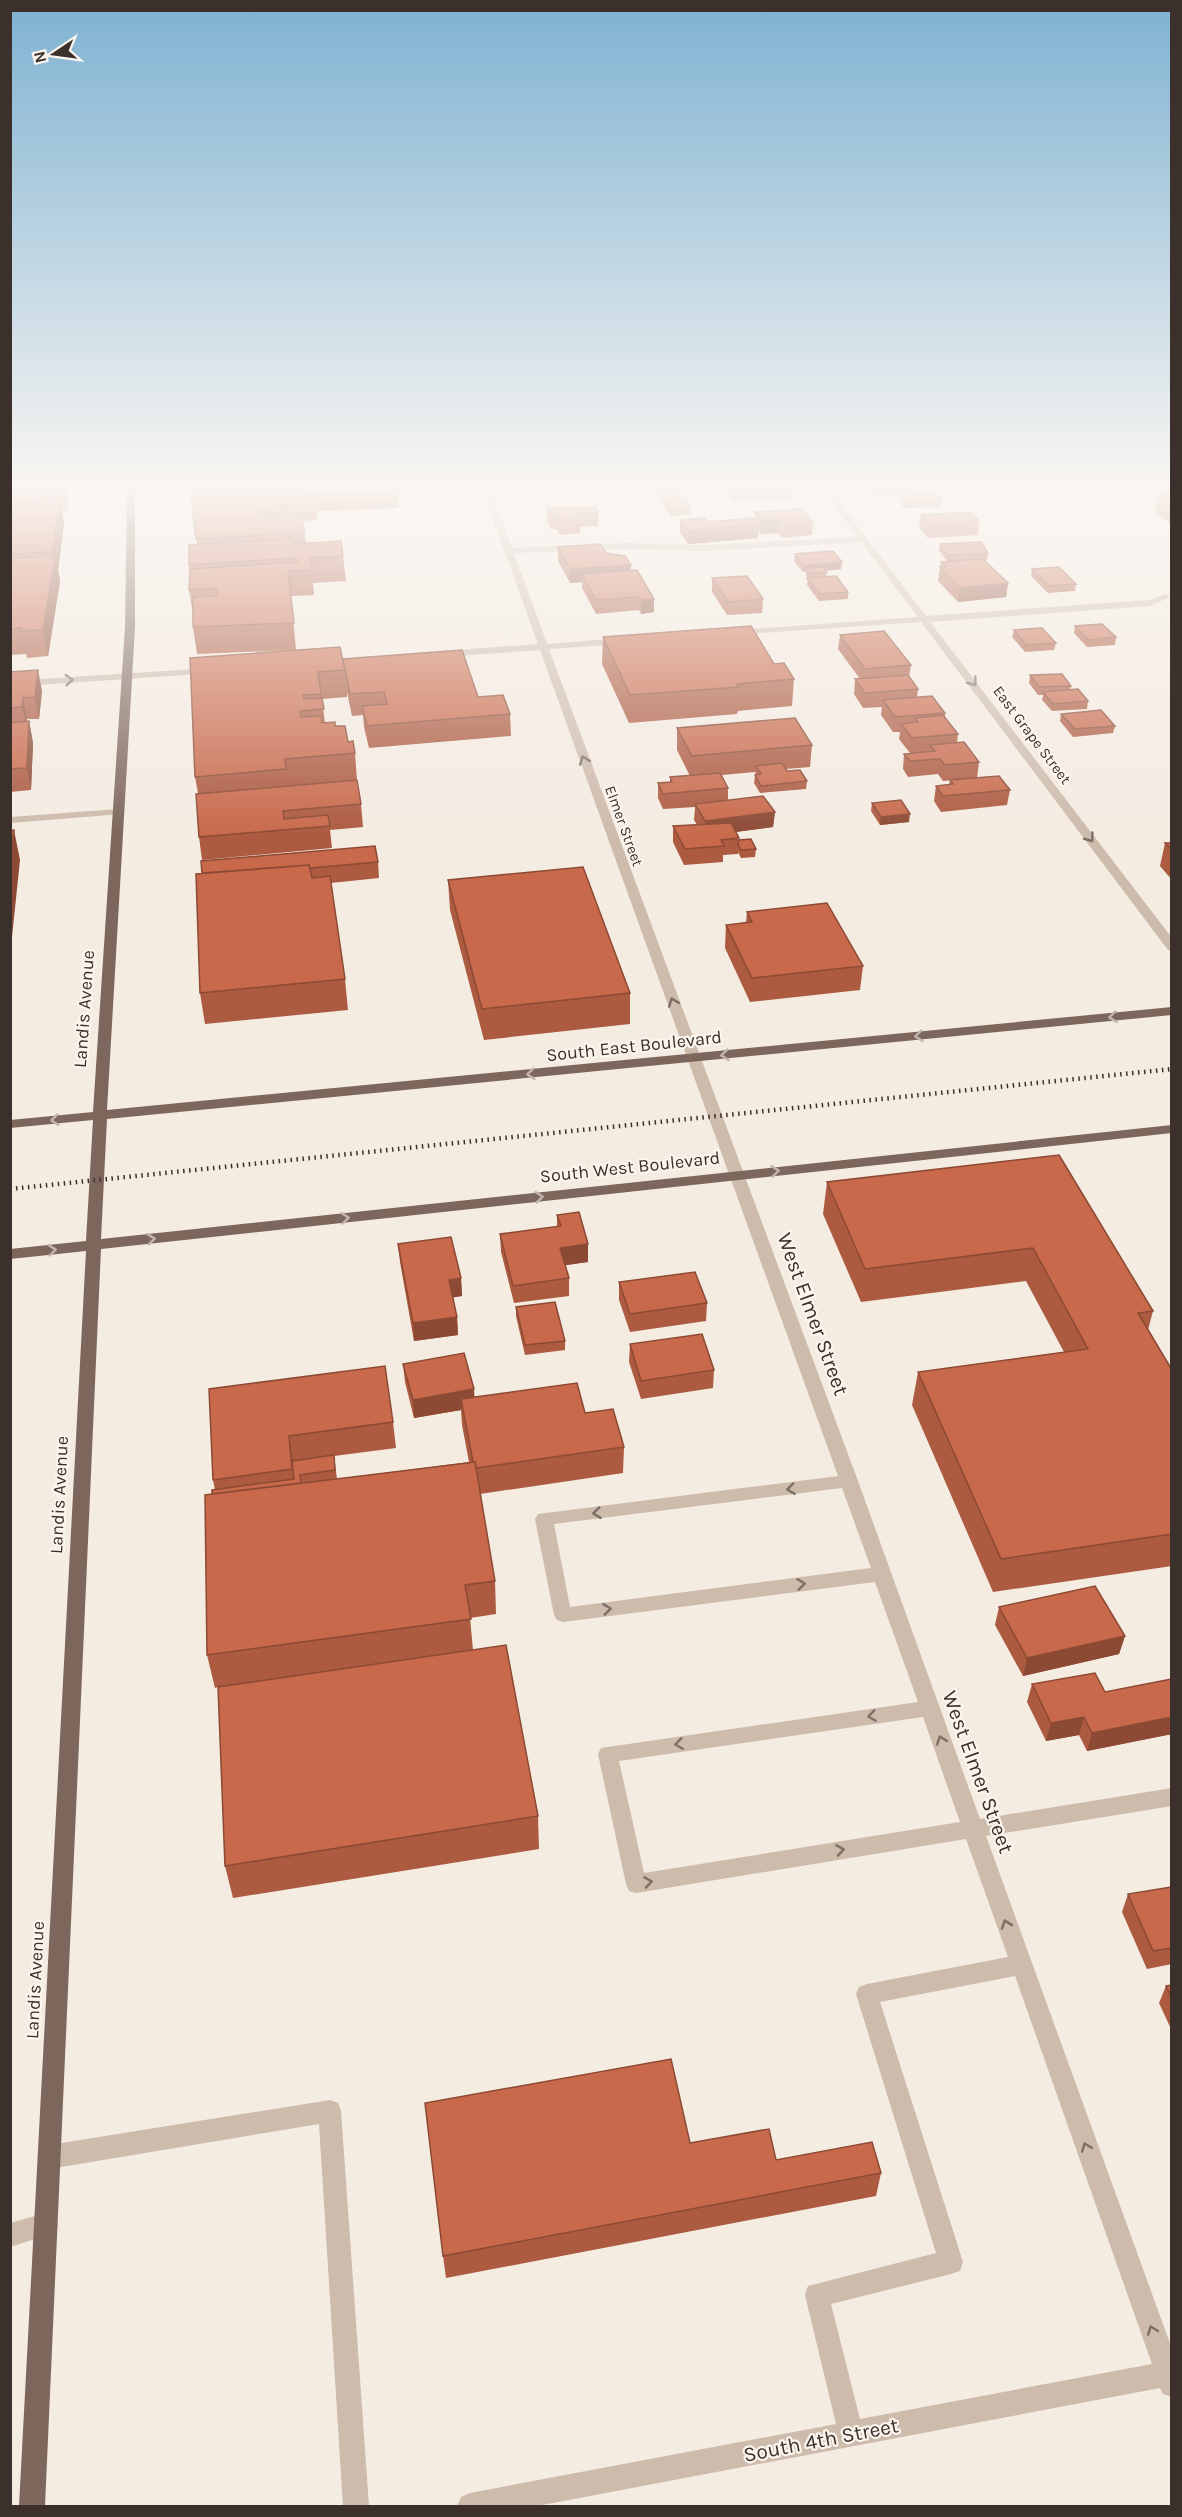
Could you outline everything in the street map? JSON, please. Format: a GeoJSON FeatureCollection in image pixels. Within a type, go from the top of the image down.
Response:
{"type":"FeatureCollection","features":[{"type":"Feature","properties":{"kind":"main road","name":"Landis Avenue"},"geometry":{"type":"LineString","coordinates":[[32,2506],[93,1245],[127,676],[129,603]]}},
{"type":"Feature","properties":{"kind":"main road","name":"South East Boulevard"},"geometry":{"type":"LineString","coordinates":[[10,1124],[1172,1011]]}},
{"type":"Feature","properties":{"kind":"main road","name":"South West Boulevard"},"geometry":{"type":"LineString","coordinates":[[10,1254],[1172,1129]]}},
{"type":"Feature","properties":{"kind":"street","name":"Elmer Street"},"geometry":{"type":"LineString","coordinates":[[528,603],[736,1175]]}},
{"type":"Feature","properties":{"kind":"street","name":"East Grape Street"},"geometry":{"type":"LineString","coordinates":[[913,603],[1172,946]]}},
{"type":"Feature","properties":{"kind":"street"},"geometry":{"type":"LineString","coordinates":[[727,634],[1144,603]]}},
{"type":"Feature","properties":{"kind":"street"},"geometry":{"type":"LineString","coordinates":[[431,655],[635,640]]}},
{"type":"Feature","properties":{"kind":"street"},"geometry":{"type":"LineString","coordinates":[[10,684],[217,670]]}},
{"type":"Feature","properties":{"kind":"street"},"geometry":{"type":"LineString","coordinates":[[10,820],[118,812]]}},
{"type":"Feature","properties":{"kind":"street","name":"West Elmer Street"},"geometry":{"type":"LineString","coordinates":[[736,1175],[849,1481],[1170,2378]]}},
{"type":"Feature","properties":{"kind":"street"},"geometry":{"type":"LineString","coordinates":[[849,1481],[544,1519],[563,1615],[882,1574]]}},
{"type":"Feature","properties":{"kind":"street"},"geometry":{"type":"LineString","coordinates":[[930,1708],[608,1754],[636,1884],[972,1827],[1172,1797]]}},
{"type":"Feature","properties":{"kind":"street"},"geometry":{"type":"LineString","coordinates":[[851,2434],[817,2295],[951,2262],[867,1994],[1021,1965]]}},
{"type":"Feature","properties":{"kind":"street"},"geometry":{"type":"LineString","coordinates":[[49,2157],[330,2111],[356,2506]]}},
{"type":"Feature","properties":{"kind":"street"},"geometry":{"type":"LineString","coordinates":[[10,2235],[46,2225]]}},
{"type":"Feature","properties":{"kind":"street","name":"South 4th Street"},"geometry":{"type":"LineString","coordinates":[[470,2506],[851,2434],[1170,2378]]}},
{"type":"Feature","properties":{"kind":"building"},"geometry":{"type":"Polygon","coordinates":[[[10,603],[47,603],[43,630],[10,629],[10,603]]]}},
{"type":"Feature","properties":{"kind":"building"},"geometry":{"type":"Polygon","coordinates":[[[193,603],[292,603],[294,623],[193,627],[193,603]]]}},
{"type":"Feature","properties":{"kind":"building"},"geometry":{"type":"Polygon","coordinates":[[[1102,624],[1116,637],[1088,640],[1075,626],[1102,624]]]}},
{"type":"Feature","properties":{"kind":"building"},"geometry":{"type":"Polygon","coordinates":[[[751,626],[774,664],[784,663],[794,679],[737,684],[739,687],[630,695],[603,637],[751,626]]]}},
{"type":"Feature","properties":{"kind":"building"},"geometry":{"type":"Polygon","coordinates":[[[1042,628],[1056,643],[1026,645],[1014,630],[1042,628]]]}},
{"type":"Feature","properties":{"kind":"building"},"geometry":{"type":"Polygon","coordinates":[[[884,631],[911,665],[865,669],[840,635],[884,631]]]}},
{"type":"Feature","properties":{"kind":"building"},"geometry":{"type":"Polygon","coordinates":[[[340,647],[345,670],[318,672],[321,694],[303,695],[304,699],[322,698],[324,709],[300,711],[301,717],[321,716],[322,723],[335,722],[335,726],[345,726],[348,742],[353,741],[355,753],[285,759],[286,769],[195,777],[190,658],[340,647]]]}},
{"type":"Feature","properties":{"kind":"building"},"geometry":{"type":"Polygon","coordinates":[[[462,650],[478,697],[503,695],[510,714],[367,726],[362,706],[387,704],[384,692],[350,694],[343,659],[462,650]]]}},
{"type":"Feature","properties":{"kind":"building"},"geometry":{"type":"Polygon","coordinates":[[[38,670],[35,697],[23,698],[22,707],[10,708],[10,672],[38,670]]]}},
{"type":"Feature","properties":{"kind":"building"},"geometry":{"type":"Polygon","coordinates":[[[1062,674],[1071,686],[1039,687],[1030,675],[1062,674]]]}},
{"type":"Feature","properties":{"kind":"building"},"geometry":{"type":"Polygon","coordinates":[[[908,675],[918,689],[865,693],[855,679],[908,675]]]}},
{"type":"Feature","properties":{"kind":"building"},"geometry":{"type":"Polygon","coordinates":[[[1078,689],[1088,701],[1053,704],[1043,692],[1078,689]]]}},
{"type":"Feature","properties":{"kind":"building"},"geometry":{"type":"Polygon","coordinates":[[[932,696],[945,713],[895,717],[883,700],[932,696]]]}},
{"type":"Feature","properties":{"kind":"building"},"geometry":{"type":"Polygon","coordinates":[[[1101,710],[1115,726],[1075,729],[1061,714],[1101,710]]]}},
{"type":"Feature","properties":{"kind":"building"},"geometry":{"type":"Polygon","coordinates":[[[943,715],[958,734],[912,738],[901,724],[918,722],[915,718],[943,715]]]}},
{"type":"Feature","properties":{"kind":"building"},"geometry":{"type":"Polygon","coordinates":[[[795,718],[812,745],[692,756],[677,728],[795,718]]]}},
{"type":"Feature","properties":{"kind":"building"},"geometry":{"type":"Polygon","coordinates":[[[29,721],[27,768],[10,769],[10,723],[29,721]]]}},
{"type":"Feature","properties":{"kind":"building"},"geometry":{"type":"Polygon","coordinates":[[[964,742],[979,762],[945,765],[940,759],[910,761],[904,754],[935,751],[930,745],[964,742]]]}},
{"type":"Feature","properties":{"kind":"building"},"geometry":{"type":"Polygon","coordinates":[[[782,763],[787,771],[800,770],[807,781],[761,786],[755,775],[761,774],[756,766],[782,763]]]}},
{"type":"Feature","properties":{"kind":"building"},"geometry":{"type":"Polygon","coordinates":[[[720,773],[728,788],[663,794],[658,783],[672,782],[670,777],[720,773]]]}},
{"type":"Feature","properties":{"kind":"building"},"geometry":{"type":"Polygon","coordinates":[[[999,776],[1010,790],[943,796],[936,786],[953,784],[950,780],[999,776]]]}},
{"type":"Feature","properties":{"kind":"building"},"geometry":{"type":"Polygon","coordinates":[[[357,780],[361,804],[283,811],[284,819],[328,815],[330,826],[199,837],[196,794],[357,780]]]}},
{"type":"Feature","properties":{"kind":"building"},"geometry":{"type":"Polygon","coordinates":[[[763,796],[775,812],[705,821],[695,804],[763,796]]]}},
{"type":"Feature","properties":{"kind":"building"},"geometry":{"type":"Polygon","coordinates":[[[901,800],[910,814],[881,817],[872,803],[901,800]]]}},
{"type":"Feature","properties":{"kind":"building"},"geometry":{"type":"Polygon","coordinates":[[[731,823],[739,838],[721,840],[724,846],[685,849],[673,826],[731,823]]]}},
{"type":"Feature","properties":{"kind":"building"},"geometry":{"type":"Polygon","coordinates":[[[14,830],[10,861],[10,831],[14,830]]]}},
{"type":"Feature","properties":{"kind":"building"},"geometry":{"type":"Polygon","coordinates":[[[751,839],[756,849],[741,850],[739,840],[751,839]]]}},
{"type":"Feature","properties":{"kind":"building"},"geometry":{"type":"Polygon","coordinates":[[[1165,843],[1172,843],[1172,850],[1165,843]]]}},
{"type":"Feature","properties":{"kind":"building"},"geometry":{"type":"Polygon","coordinates":[[[375,846],[378,862],[202,873],[201,861],[375,846]]]}},
{"type":"Feature","properties":{"kind":"building"},"geometry":{"type":"Polygon","coordinates":[[[309,865],[312,878],[330,876],[345,979],[200,993],[196,874],[309,865]]]}},
{"type":"Feature","properties":{"kind":"building"},"geometry":{"type":"Polygon","coordinates":[[[583,867],[630,993],[482,1009],[448,880],[583,867]]]}},
{"type":"Feature","properties":{"kind":"building"},"geometry":{"type":"Polygon","coordinates":[[[827,903],[863,966],[752,978],[726,925],[752,922],[747,912],[827,903]]]}},
{"type":"Feature","properties":{"kind":"building"},"geometry":{"type":"Polygon","coordinates":[[[1059,1155],[1153,1311],[1138,1313],[1172,1370],[1172,1534],[1001,1559],[918,1372],[1088,1349],[1033,1248],[865,1269],[827,1182],[1059,1155]]]}},
{"type":"Feature","properties":{"kind":"building"},"geometry":{"type":"Polygon","coordinates":[[[579,1212],[588,1244],[560,1248],[569,1278],[513,1286],[500,1234],[561,1226],[557,1215],[579,1212]]]}},
{"type":"Feature","properties":{"kind":"building"},"geometry":{"type":"Polygon","coordinates":[[[451,1237],[461,1278],[449,1280],[457,1317],[413,1323],[398,1244],[451,1237]]]}},
{"type":"Feature","properties":{"kind":"building"},"geometry":{"type":"Polygon","coordinates":[[[695,1272],[707,1303],[630,1314],[619,1282],[695,1272]]]}},
{"type":"Feature","properties":{"kind":"building"},"geometry":{"type":"Polygon","coordinates":[[[555,1302],[565,1341],[525,1345],[516,1307],[555,1302]]]}},
{"type":"Feature","properties":{"kind":"building"},"geometry":{"type":"Polygon","coordinates":[[[702,1334],[714,1370],[641,1381],[630,1344],[702,1334]]]}},
{"type":"Feature","properties":{"kind":"building"},"geometry":{"type":"Polygon","coordinates":[[[464,1353],[474,1389],[413,1400],[403,1364],[464,1353]]]}},
{"type":"Feature","properties":{"kind":"building"},"geometry":{"type":"Polygon","coordinates":[[[385,1366],[393,1422],[289,1436],[292,1469],[213,1480],[209,1389],[385,1366]]]}},
{"type":"Feature","properties":{"kind":"building"},"geometry":{"type":"Polygon","coordinates":[[[577,1383],[585,1413],[613,1409],[624,1447],[476,1468],[461,1399],[577,1383]]]}},
{"type":"Feature","properties":{"kind":"building"},"geometry":{"type":"Polygon","coordinates":[[[334,1455],[335,1470],[300,1475],[301,1483],[212,1494],[212,1490],[294,1479],[292,1461],[334,1455]]]}},
{"type":"Feature","properties":{"kind":"building"},"geometry":{"type":"Polygon","coordinates":[[[475,1462],[495,1581],[465,1585],[471,1619],[207,1655],[205,1495],[475,1462]]]}},
{"type":"Feature","properties":{"kind":"building"},"geometry":{"type":"Polygon","coordinates":[[[1095,1586],[1125,1636],[1027,1658],[999,1607],[1095,1586]]]}},
{"type":"Feature","properties":{"kind":"building"},"geometry":{"type":"Polygon","coordinates":[[[506,1645],[538,1816],[225,1866],[218,1687],[506,1645]]]}},
{"type":"Feature","properties":{"kind":"building"},"geometry":{"type":"Polygon","coordinates":[[[1095,1673],[1105,1692],[1172,1679],[1172,1717],[1092,1733],[1084,1717],[1051,1723],[1032,1684],[1095,1673]]]}},
{"type":"Feature","properties":{"kind":"building"},"geometry":{"type":"Polygon","coordinates":[[[1172,1887],[1172,1948],[1153,1951],[1128,1894],[1172,1887]]]}},
{"type":"Feature","properties":{"kind":"building"},"geometry":{"type":"Polygon","coordinates":[[[1172,1985],[1172,1998],[1166,1986],[1172,1985]]]}},
{"type":"Feature","properties":{"kind":"building"},"geometry":{"type":"Polygon","coordinates":[[[671,2059],[690,2143],[769,2129],[776,2160],[872,2142],[881,2173],[443,2256],[425,2103],[671,2059]]]}},
{"type":"Feature","properties":{"kind":"railway"},"geometry":{"type":"LineString","coordinates":[[10,1189],[1172,1069]]}}]}
